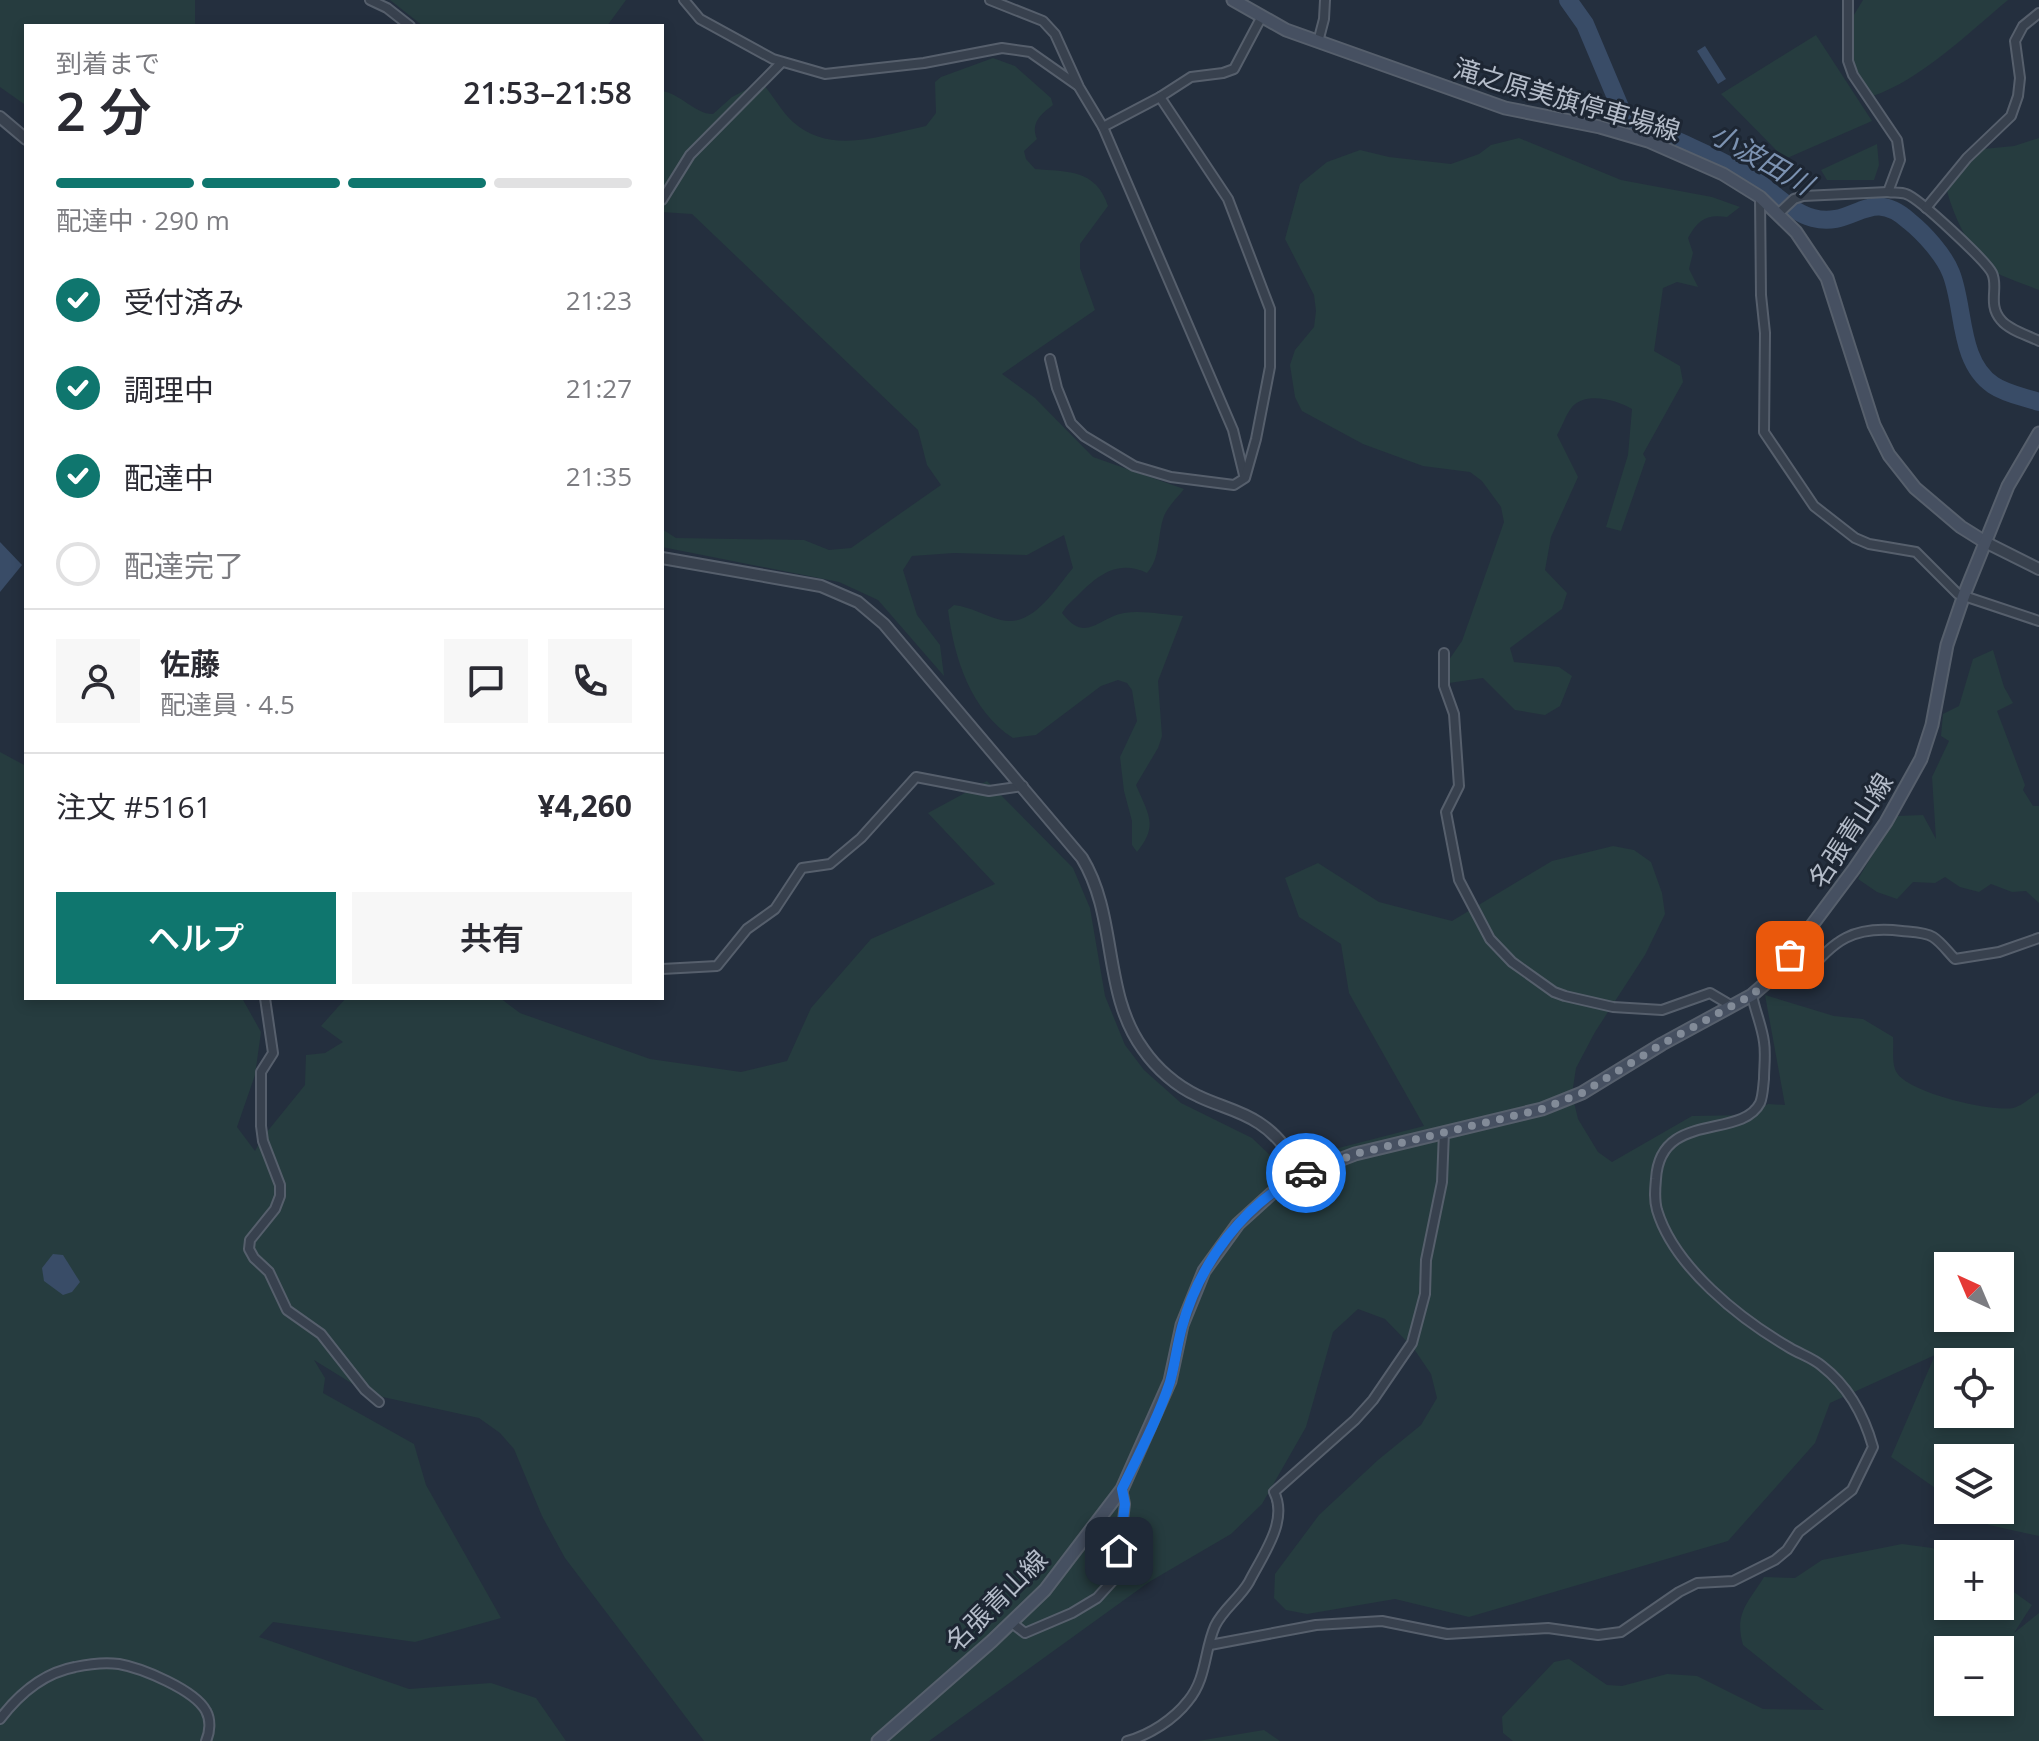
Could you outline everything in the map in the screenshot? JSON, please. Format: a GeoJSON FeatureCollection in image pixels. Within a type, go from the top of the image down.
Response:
{"type":"FeatureCollection","features":[{"type":"Feature","properties":{"kind":"main road","name":"滝之原美旗停車場線"},"geometry":{"type":"LineString","coordinates":[[1233,0],[1261,18],[1318,42],[1505,108],[1600,127],[1648,141],[1723,174],[1760,197],[1780,212],[1827,278],[1874,425],[1889,455],[1924,497],[1985,542]]}},
{"type":"Feature","properties":{"kind":"main road","name":"名張青山線"},"geometry":{"type":"LineString","coordinates":[[878,1741],[1045,1590],[1122,1489],[1170,1381],[1182,1325],[1204,1271],[1238,1224],[1271,1194],[1302,1174],[1355,1154],[1542,1109],[1582,1093],[1662,1044],[1752,995],[1774,976],[1886,822],[1921,759],[1932,725],[1947,645],[1964,595],[2008,486],[2039,433]]}},
{"type":"Feature","properties":{"kind":"street"},"geometry":{"type":"LineString","coordinates":[[370,0],[387,8],[407,24]]}},
{"type":"Feature","properties":{"kind":"street"},"geometry":{"type":"LineString","coordinates":[[684,0],[700,19],[781,63],[825,74],[924,63],[1002,48],[1030,52],[1079,87]]}},
{"type":"Feature","properties":{"kind":"street"},"geometry":{"type":"LineString","coordinates":[[990,0],[1043,21],[1055,34],[1079,87],[1103,127],[1233,430],[1245,478]]}},
{"type":"Feature","properties":{"kind":"street"},"geometry":{"type":"LineString","coordinates":[[1318,42],[1325,0]]}},
{"type":"Feature","properties":{"kind":"street"},"geometry":{"type":"LineString","coordinates":[[1848,0],[1848,61],[1853,75],[1897,140],[1900,160],[1888,192]]}},
{"type":"Feature","properties":{"kind":"street"},"geometry":{"type":"LineString","coordinates":[[1926,208],[1967,158],[2011,116],[2020,78],[2015,41],[2023,26],[2039,13]]}},
{"type":"Feature","properties":{"kind":"street"},"geometry":{"type":"LineString","coordinates":[[1103,127],[1191,77],[1234,69],[1261,18]]}},
{"type":"Feature","properties":{"kind":"street"},"geometry":{"type":"LineString","coordinates":[[664,197],[690,155],[781,63]]}},
{"type":"Feature","properties":{"kind":"street"},"geometry":{"type":"LineString","coordinates":[[1050,359],[1071,423],[1084,436],[1134,466],[1171,477],[1234,485],[1245,478],[1270,367],[1270,309],[1228,199],[1160,97]]}},
{"type":"Feature","properties":{"kind":"street"},"geometry":{"type":"LineString","coordinates":[[0,117],[24,137]]}},
{"type":"Feature","properties":{"kind":"street"},"geometry":{"type":"LineString","coordinates":[[1780,212],[1794,199],[1803,196],[1907,194],[1991,270],[1995,280],[1992,291],[1994,307],[2001,320],[2039,341]]}},
{"type":"Feature","properties":{"kind":"street"},"geometry":{"type":"LineString","coordinates":[[1760,197],[1764,432],[1814,506],[1855,538],[1869,544],[1916,552],[1958,594],[2039,621]]}},
{"type":"Feature","properties":{"kind":"street"},"geometry":{"type":"LineString","coordinates":[[1985,542],[2039,569]]}},
{"type":"Feature","properties":{"kind":"street"},"geometry":{"type":"LineString","coordinates":[[664,558],[821,586],[858,602],[876,617],[899,640],[1074,847],[1094,881],[1104,911],[1120,1002],[1140,1046],[1166,1075],[1191,1093],[1238,1111],[1262,1125],[1291,1153],[1302,1174]]}},
{"type":"Feature","properties":{"kind":"street"},"geometry":{"type":"LineString","coordinates":[[1444,653],[1444,686],[1454,714],[1459,786],[1446,812],[1459,880],[1490,939],[1512,962],[1554,992],[1565,996],[1613,1007],[1647,1010],[1674,1007],[1714,993],[1732,1006]]}},
{"type":"Feature","properties":{"kind":"street"},"geometry":{"type":"LineString","coordinates":[[664,969],[717,966],[747,929],[775,909],[802,868],[830,864],[861,838],[916,777],[989,791],[1023,786]]}},
{"type":"Feature","properties":{"kind":"street"},"geometry":{"type":"LineString","coordinates":[[1774,976],[1805,976],[1825,950],[1850,935],[1873,930],[1931,935],[1955,959],[1999,952],[2039,938]]}},
{"type":"Feature","properties":{"kind":"street"},"geometry":{"type":"LineString","coordinates":[[1210,1645],[1316,1625],[1382,1621],[1447,1634],[1548,1628],[1598,1635],[1621,1632],[1697,1583],[1733,1581],[1775,1560],[1787,1550],[1799,1532],[1852,1490],[1873,1447],[1859,1408],[1835,1377],[1820,1364],[1751,1323],[1722,1299],[1683,1257],[1665,1230],[1654,1196],[1656,1168],[1661,1153],[1669,1144],[1684,1136],[1744,1117],[1755,1110],[1761,1101],[1765,1054],[1752,995]]}},
{"type":"Feature","properties":{"kind":"street"},"geometry":{"type":"LineString","coordinates":[[265,1000],[273,1053],[261,1072],[262,1135],[281,1190],[279,1202],[250,1240],[249,1249],[269,1272],[287,1310],[321,1334],[365,1390],[379,1402]]}},
{"type":"Feature","properties":{"kind":"street"},"geometry":{"type":"LineString","coordinates":[[1127,1741],[1156,1728],[1189,1700],[1200,1681],[1216,1624],[1249,1582],[1278,1523],[1280,1502],[1274,1492],[1355,1420],[1373,1400],[1412,1343],[1425,1294],[1426,1260],[1442,1182],[1444,1132]]}},
{"type":"Feature","properties":{"kind":"street"},"geometry":{"type":"LineString","coordinates":[[1012,1623],[1025,1633],[1072,1613],[1097,1598],[1116,1577],[1125,1504],[1122,1489]]}},
{"type":"Feature","properties":{"kind":"street"},"geometry":{"type":"LineString","coordinates":[[0,1719],[20,1695],[52,1675],[74,1667],[113,1664],[152,1674],[196,1700],[209,1719],[206,1741]]}},
{"type":"Feature","properties":{"kind":"green space"},"geometry":{"type":"Polygon","coordinates":[[[0,0],[195,0],[195,24],[24,24],[24,104],[0,87],[0,0]]]}},
{"type":"Feature","properties":{"kind":"green space"},"geometry":{"type":"Polygon","coordinates":[[[390,0],[626,0],[608,24],[420,24],[390,0]]]}},
{"type":"Feature","properties":{"kind":"green space"},"geometry":{"type":"Polygon","coordinates":[[[1863,0],[2008,0],[1927,67],[1873,96],[1853,71],[1849,23],[1863,0]]]}},
{"type":"Feature","properties":{"kind":"green space"},"geometry":{"type":"Polygon","coordinates":[[[1816,35],[1872,121],[1785,159],[1721,94],[1816,35]]]}},
{"type":"Feature","properties":{"kind":"green space"},"geometry":{"type":"Polygon","coordinates":[[[993,58],[1015,66],[1051,98],[1053,105],[1036,124],[1037,139],[1024,151],[1026,159],[1035,169],[1069,172],[1088,179],[1103,194],[1108,206],[1080,244],[1080,268],[1095,310],[1002,374],[1035,398],[1093,457],[1184,489],[1164,516],[1157,553],[1147,573],[1123,568],[1112,570],[1093,582],[1062,613],[1070,622],[1085,628],[1124,613],[1183,616],[1158,681],[1162,736],[1136,785],[1150,827],[1137,852],[1132,845],[1132,821],[1120,757],[1137,721],[1132,690],[1127,683],[1118,680],[1101,686],[1036,735],[1013,738],[998,727],[976,698],[955,646],[948,610],[954,605],[1013,621],[1033,613],[1051,596],[1073,568],[1064,535],[1027,555],[954,553],[912,556],[903,570],[917,615],[940,645],[944,676],[878,600],[839,582],[664,547],[664,530],[676,538],[804,540],[829,550],[851,548],[941,485],[927,465],[918,430],[692,214],[664,212],[664,92],[700,111],[713,114],[732,97],[761,82],[793,122],[808,132],[840,141],[875,138],[926,126],[936,113],[935,82],[993,58]]]}},
{"type":"Feature","properties":{"kind":"green space"},"geometry":{"type":"Polygon","coordinates":[[[1519,138],[1621,180],[1712,197],[1740,207],[1727,217],[1713,216],[1703,220],[1688,238],[1693,253],[1689,269],[1698,287],[1677,282],[1663,288],[1654,351],[1680,366],[1683,382],[1643,454],[1646,459],[1621,531],[1606,527],[1628,455],[1632,409],[1610,400],[1585,399],[1572,407],[1557,435],[1578,477],[1551,537],[1545,570],[1567,593],[1562,609],[1510,648],[1514,662],[1559,667],[1572,676],[1560,706],[1545,715],[1515,710],[1483,678],[1449,683],[1444,667],[1462,641],[1504,522],[1501,507],[1482,481],[1470,472],[1423,466],[1363,444],[1302,411],[1295,397],[1290,365],[1295,350],[1314,327],[1316,311],[1314,295],[1285,239],[1300,184],[1327,162],[1360,150],[1389,157],[1451,164],[1479,154],[1491,145],[1519,138]]]}},
{"type":"Feature","properties":{"kind":"green space"},"geometry":{"type":"Polygon","coordinates":[[[2039,138],[2039,290],[1987,267],[1956,216],[1946,184],[1983,149],[2014,146],[2039,138]]]}},
{"type":"Feature","properties":{"kind":"green space"},"geometry":{"type":"Polygon","coordinates":[[[1877,144],[1879,165],[1874,180],[1827,180],[1821,170],[1877,144]]]}},
{"type":"Feature","properties":{"kind":"green space"},"geometry":{"type":"Polygon","coordinates":[[[1993,650],[2004,687],[2013,703],[1997,711],[2025,785],[2023,790],[2033,806],[2039,806],[2039,903],[2026,891],[2012,892],[1991,884],[1979,892],[1960,887],[1945,877],[1935,883],[1913,882],[1897,899],[1877,892],[1858,879],[1896,816],[1923,815],[1936,839],[1932,777],[1949,741],[1941,736],[1943,714],[1959,706],[1973,659],[1993,650]]]}},
{"type":"Feature","properties":{"kind":"green space"},"geometry":{"type":"Polygon","coordinates":[[[0,752],[24,765],[24,1000],[243,1000],[261,1032],[255,1075],[237,1127],[255,1151],[305,1085],[306,1055],[325,1053],[343,1042],[321,1026],[344,1000],[503,1000],[520,1013],[650,1059],[741,1072],[787,1061],[811,1008],[871,939],[995,884],[928,813],[987,781],[1073,868],[1090,908],[1105,996],[1125,1045],[1144,1070],[1181,1103],[1252,1138],[1272,1157],[1279,1179],[1327,1151],[1424,1126],[1349,993],[1341,944],[1299,917],[1285,878],[1318,863],[1379,902],[1452,921],[1552,861],[1613,846],[1634,850],[1651,862],[1662,893],[1665,914],[1645,955],[1595,1032],[1576,1068],[1572,1094],[1578,1119],[1598,1152],[1612,1162],[1692,1116],[1749,1115],[1768,1104],[1785,1105],[1765,995],[1834,1016],[1863,1019],[1893,1037],[1893,1060],[1897,1073],[1933,1094],[1987,1107],[2013,1108],[2039,1092],[2039,1536],[1988,1524],[2014,1524],[2014,1444],[1934,1444],[1934,1487],[1891,1457],[1934,1357],[1934,1428],[2014,1428],[2014,1348],[1934,1348],[1934,1355],[1830,1403],[1815,1443],[1728,1541],[1469,1617],[1395,1599],[1307,1614],[1286,1610],[1274,1598],[1275,1574],[1319,1515],[1421,1425],[1437,1398],[1431,1374],[1414,1349],[1385,1319],[1358,1309],[1333,1332],[1306,1427],[1262,1504],[1231,1534],[1149,1582],[929,1741],[704,1741],[565,1558],[542,1516],[514,1449],[500,1433],[479,1418],[369,1394],[314,1360],[325,1378],[323,1393],[414,1444],[426,1485],[501,1618],[415,1642],[273,1622],[259,1637],[409,1689],[491,1683],[536,1698],[566,1741],[0,1741],[0,752]]]}},
{"type":"Feature","properties":{"kind":"green space"},"geometry":{"type":"Polygon","coordinates":[[[1902,1544],[1934,1549],[1934,1620],[2014,1620],[2014,1592],[2032,1605],[2014,1633],[2039,1613],[2039,1741],[1513,1741],[1503,1733],[1502,1717],[1554,1662],[1569,1659],[1607,1685],[1622,1686],[1667,1674],[1697,1676],[1763,1709],[1824,1710],[1743,1645],[1741,1616],[1764,1577],[1795,1578],[1822,1560],[1902,1544]]]}},
{"type":"Feature","properties":{"kind":"green space"},"geometry":{"type":"Polygon","coordinates":[[[1264,1730],[1280,1741],[1198,1741],[1264,1730]]]}},
{"type":"Feature","properties":{"kind":"water"},"geometry":{"type":"Polygon","coordinates":[[[1705,46],[1726,79],[1718,84],[1697,51],[1705,46]]]}},
{"type":"Feature","properties":{"kind":"water"},"geometry":{"type":"Polygon","coordinates":[[[0,542],[22,565],[0,592],[0,542]]]}},
{"type":"Feature","properties":{"kind":"water"},"geometry":{"type":"Polygon","coordinates":[[[53,1254],[63,1255],[80,1282],[72,1292],[63,1295],[44,1281],[42,1268],[53,1254]]]}},
{"type":"Feature","properties":{"kind":"waterway","name":"小波田川"},"geometry":{"type":"LineString","coordinates":[[1568,0],[1585,24],[1625,119],[1732,167],[1804,215],[1827,220],[1872,207],[1895,211],[1927,238],[1948,266],[1968,348],[1982,375],[2004,391],[2039,402]]}},
{"type":"Feature","properties":{"kind":"way so far"},"geometry":{"type":"LineString","coordinates":[[1306,1173],[1355,1154],[1542,1109],[1582,1093],[1662,1044],[1752,995],[1774,976],[1790,955]]}},
{"type":"Feature","properties":{"kind":"route"},"geometry":{"type":"LineString","coordinates":[[1119,1551],[1125,1504],[1122,1489],[1170,1381],[1182,1325],[1204,1271],[1238,1224],[1271,1194],[1306,1173]]}}]}
